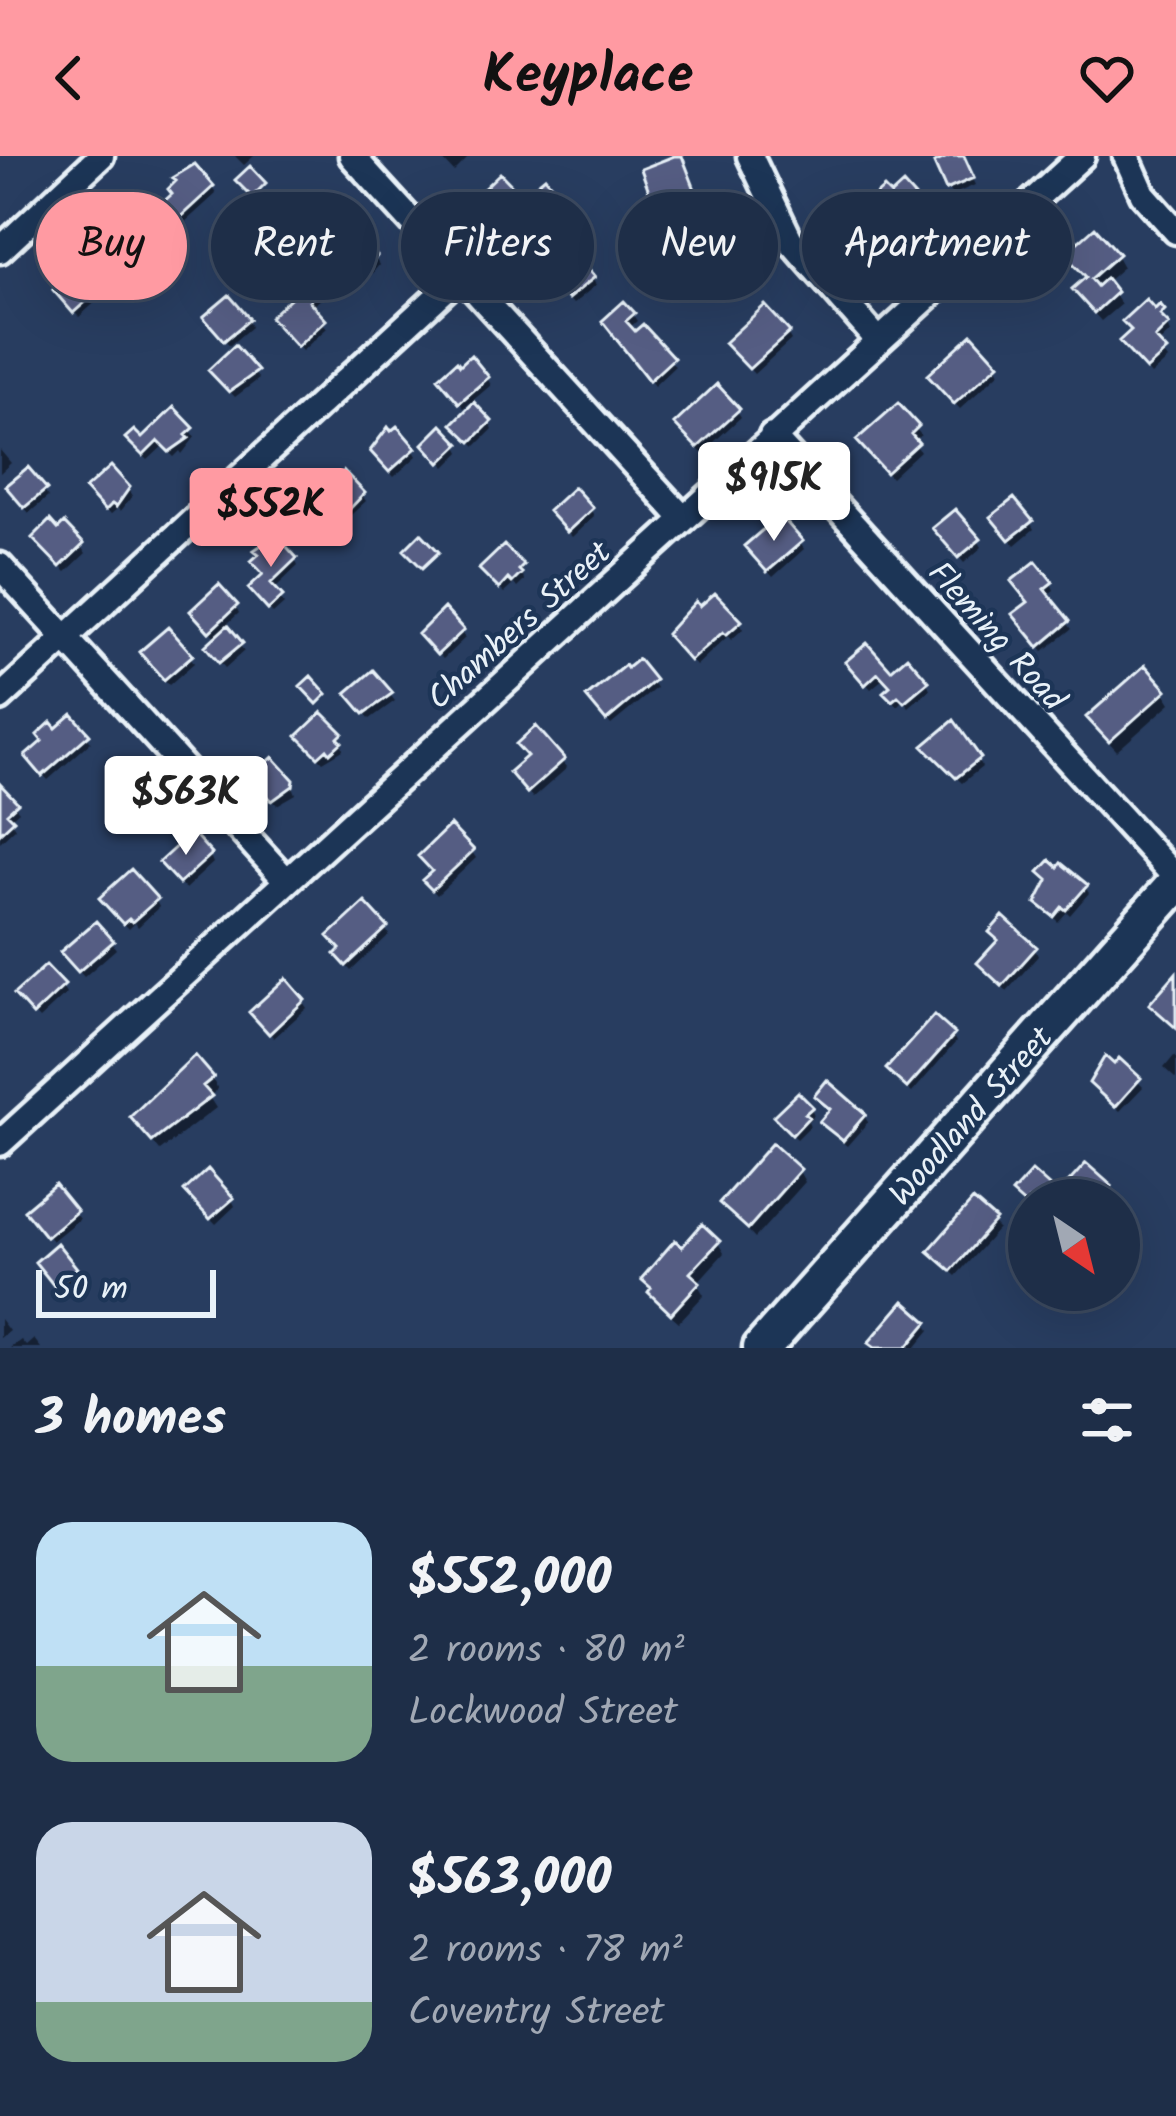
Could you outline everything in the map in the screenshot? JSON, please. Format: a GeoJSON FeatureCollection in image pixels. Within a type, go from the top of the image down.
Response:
{"type":"FeatureCollection","features":[{"type":"Feature","properties":{"kind":"street"},"geometry":{"type":"LineString","coordinates":[[0,250],[101,156]]}},
{"type":"Feature","properties":{"kind":"street"},"geometry":{"type":"LineString","coordinates":[[352,156],[401,209]]}},
{"type":"Feature","properties":{"kind":"street"},"geometry":{"type":"LineString","coordinates":[[750,156],[790,240],[878,340]]}},
{"type":"Feature","properties":{"kind":"street","name":"Chambers Street"},"geometry":{"type":"LineString","coordinates":[[0,1143],[1082,156]]}},
{"type":"Feature","properties":{"kind":"street"},"geometry":{"type":"LineString","coordinates":[[1126,156],[1143,194],[1176,231]]}},
{"type":"Feature","properties":{"kind":"street"},"geometry":{"type":"LineString","coordinates":[[0,698],[434,300]]}},
{"type":"Feature","properties":{"kind":"street"},"geometry":{"type":"LineString","coordinates":[[485,300],[682,518]]}},
{"type":"Feature","properties":{"kind":"street","name":"Fleming Road"},"geometry":{"type":"LineString","coordinates":[[772,436],[1176,881]]}},
{"type":"Feature","properties":{"kind":"street"},"geometry":{"type":"LineString","coordinates":[[0,566],[286,880]]}},
{"type":"Feature","properties":{"kind":"street","name":"Woodland Street"},"geometry":{"type":"LineString","coordinates":[[761,1348],[1176,881]]}},
{"type":"Feature","properties":{"kind":"building"},"geometry":{"type":"Polygon","coordinates":[[[682,156],[696,192],[649,192],[641,169],[682,156]]]}},
{"type":"Feature","properties":{"kind":"building"},"geometry":{"type":"Polygon","coordinates":[[[964,156],[974,178],[946,190],[934,163],[964,156]]]}},
{"type":"Feature","properties":{"kind":"building"},"geometry":{"type":"Polygon","coordinates":[[[195,164],[214,186],[187,211],[187,192],[168,189],[176,181],[172,178],[195,164]]]}},
{"type":"Feature","properties":{"kind":"building"},"geometry":{"type":"Polygon","coordinates":[[[250,166],[266,183],[257,192],[247,192],[235,180],[250,166]]]}},
{"type":"Feature","properties":{"kind":"building"},"geometry":{"type":"Polygon","coordinates":[[[500,173],[518,192],[480,192],[500,173]]]}},
{"type":"Feature","properties":{"kind":"building"},"geometry":{"type":"Polygon","coordinates":[[[545,177],[557,192],[527,192],[545,177]]]}},
{"type":"Feature","properties":{"kind":"building"},"geometry":{"type":"Polygon","coordinates":[[[1095,227],[1119,254],[1091,279],[1097,286],[1106,278],[1117,292],[1094,313],[1072,289],[1086,277],[1072,262],[1072,235],[1078,242],[1095,227]]]}},
{"type":"Feature","properties":{"kind":"building"},"geometry":{"type":"Polygon","coordinates":[[[1146,299],[1155,309],[1160,304],[1165,310],[1160,315],[1169,324],[1155,338],[1167,351],[1146,370],[1119,341],[1131,330],[1122,321],[1146,299]]]}},
{"type":"Feature","properties":{"kind":"building"},"geometry":{"type":"Polygon","coordinates":[[[62,300],[88,300],[73,313],[62,300]]]}},
{"type":"Feature","properties":{"kind":"building"},"geometry":{"type":"Polygon","coordinates":[[[223,300],[233,300],[250,319],[224,341],[203,317],[223,300]]]}},
{"type":"Feature","properties":{"kind":"building"},"geometry":{"type":"Polygon","coordinates":[[[288,300],[310,300],[326,320],[297,347],[270,317],[288,300]]]}},
{"type":"Feature","properties":{"kind":"building"},"geometry":{"type":"Polygon","coordinates":[[[624,301],[635,313],[626,321],[635,331],[643,324],[674,358],[649,381],[602,321],[624,301]]]}},
{"type":"Feature","properties":{"kind":"building"},"geometry":{"type":"Polygon","coordinates":[[[765,305],[790,332],[749,369],[724,343],[765,305]]]}},
{"type":"Feature","properties":{"kind":"building"},"geometry":{"type":"Polygon","coordinates":[[[972,334],[999,364],[954,404],[927,375],[972,334]]]}},
{"type":"Feature","properties":{"kind":"building"},"geometry":{"type":"Polygon","coordinates":[[[235,345],[258,371],[229,392],[208,370],[235,345]]]}},
{"type":"Feature","properties":{"kind":"building"},"geometry":{"type":"Polygon","coordinates":[[[471,355],[489,377],[459,403],[438,378],[471,355]]]}},
{"type":"Feature","properties":{"kind":"building"},"geometry":{"type":"Polygon","coordinates":[[[717,384],[740,409],[697,448],[674,424],[717,384]]]}},
{"type":"Feature","properties":{"kind":"building"},"geometry":{"type":"Polygon","coordinates":[[[474,402],[492,421],[471,442],[452,424],[474,402]]]}},
{"type":"Feature","properties":{"kind":"building"},"geometry":{"type":"Polygon","coordinates":[[[898,403],[919,426],[911,434],[919,443],[886,473],[856,440],[898,403]]]}},
{"type":"Feature","properties":{"kind":"building"},"geometry":{"type":"Polygon","coordinates":[[[174,407],[194,428],[186,435],[189,438],[169,452],[158,441],[143,456],[125,438],[134,430],[142,438],[174,407]]]}},
{"type":"Feature","properties":{"kind":"building"},"geometry":{"type":"Polygon","coordinates":[[[442,425],[460,444],[440,463],[423,444],[442,425]]]}},
{"type":"Feature","properties":{"kind":"building"},"geometry":{"type":"Polygon","coordinates":[[[397,426],[416,448],[389,472],[370,451],[388,427],[391,431],[397,426]]]}},
{"type":"Feature","properties":{"kind":"building"},"geometry":{"type":"Polygon","coordinates":[[[111,466],[130,487],[116,507],[112,504],[105,511],[85,489],[111,466]]]}},
{"type":"Feature","properties":{"kind":"building"},"geometry":{"type":"Polygon","coordinates":[[[28,467],[47,489],[24,508],[5,486],[28,467]]]}},
{"type":"Feature","properties":{"kind":"building"},"geometry":{"type":"Polygon","coordinates":[[[344,471],[365,493],[321,539],[302,519],[344,471]]]}},
{"type":"Feature","properties":{"kind":"building"},"geometry":{"type":"Polygon","coordinates":[[[574,487],[593,508],[567,532],[548,511],[574,487]]]}},
{"type":"Feature","properties":{"kind":"building"},"geometry":{"type":"Polygon","coordinates":[[[1014,498],[1033,521],[1009,540],[990,517],[1014,498]]]}},
{"type":"Feature","properties":{"kind":"building"},"geometry":{"type":"Polygon","coordinates":[[[955,509],[981,539],[958,558],[932,528],[955,509]]]}},
{"type":"Feature","properties":{"kind":"building"},"geometry":{"type":"Polygon","coordinates":[[[780,515],[803,541],[767,572],[744,546],[780,515]]]}},
{"type":"Feature","properties":{"kind":"building"},"geometry":{"type":"Polygon","coordinates":[[[50,520],[58,529],[64,523],[84,544],[60,567],[32,538],[50,520]]]}},
{"type":"Feature","properties":{"kind":"building"},"geometry":{"type":"Polygon","coordinates":[[[421,533],[439,552],[422,568],[404,550],[421,533]]]}},
{"type":"Feature","properties":{"kind":"building"},"geometry":{"type":"Polygon","coordinates":[[[276,535],[297,558],[271,583],[283,596],[268,610],[248,588],[263,574],[251,561],[259,554],[254,550],[276,535]]]}},
{"type":"Feature","properties":{"kind":"building"},"geometry":{"type":"Polygon","coordinates":[[[504,545],[524,565],[512,583],[508,579],[499,589],[479,569],[504,545]]]}},
{"type":"Feature","properties":{"kind":"building"},"geometry":{"type":"Polygon","coordinates":[[[1036,561],[1053,582],[1044,589],[1070,621],[1039,647],[1012,614],[1028,602],[1011,581],[1036,561]]]}},
{"type":"Feature","properties":{"kind":"building"},"geometry":{"type":"Polygon","coordinates":[[[219,584],[238,605],[209,632],[190,611],[219,584]]]}},
{"type":"Feature","properties":{"kind":"building"},"geometry":{"type":"Polygon","coordinates":[[[715,593],[742,621],[690,661],[666,634],[696,601],[700,606],[715,593]]]}},
{"type":"Feature","properties":{"kind":"building"},"geometry":{"type":"Polygon","coordinates":[[[444,608],[464,630],[437,655],[418,634],[444,608]]]}},
{"type":"Feature","properties":{"kind":"building"},"geometry":{"type":"Polygon","coordinates":[[[228,625],[243,643],[219,663],[205,646],[228,625]]]}},
{"type":"Feature","properties":{"kind":"building"},"geometry":{"type":"Polygon","coordinates":[[[168,627],[193,655],[164,680],[139,652],[168,627]]]}},
{"type":"Feature","properties":{"kind":"building"},"geometry":{"type":"Polygon","coordinates":[[[867,643],[891,670],[907,656],[929,681],[904,702],[898,696],[892,701],[883,692],[890,686],[878,673],[865,685],[845,662],[867,643]]]}},
{"type":"Feature","properties":{"kind":"building"},"geometry":{"type":"Polygon","coordinates":[[[638,659],[655,680],[606,721],[586,697],[638,659]]]}},
{"type":"Feature","properties":{"kind":"building"},"geometry":{"type":"Polygon","coordinates":[[[1145,665],[1167,690],[1109,742],[1086,717],[1145,665]]]}},
{"type":"Feature","properties":{"kind":"building"},"geometry":{"type":"Polygon","coordinates":[[[373,670],[393,693],[364,714],[346,693],[373,670]]]}},
{"type":"Feature","properties":{"kind":"building"},"geometry":{"type":"Polygon","coordinates":[[[311,676],[327,694],[317,704],[300,686],[311,676]]]}},
{"type":"Feature","properties":{"kind":"building"},"geometry":{"type":"Polygon","coordinates":[[[322,712],[343,733],[338,738],[342,742],[318,757],[297,736],[322,712]]]}},
{"type":"Feature","properties":{"kind":"building"},"geometry":{"type":"Polygon","coordinates":[[[72,714],[90,734],[42,776],[25,756],[42,741],[37,735],[51,722],[56,728],[72,714]]]}},
{"type":"Feature","properties":{"kind":"building"},"geometry":{"type":"Polygon","coordinates":[[[954,720],[981,758],[956,778],[923,746],[954,720]]]}},
{"type":"Feature","properties":{"kind":"building"},"geometry":{"type":"Polygon","coordinates":[[[536,726],[565,759],[527,793],[509,772],[527,756],[516,744],[536,726]]]}},
{"type":"Feature","properties":{"kind":"building"},"geometry":{"type":"Polygon","coordinates":[[[273,757],[294,780],[293,786],[272,801],[251,777],[273,757]]]}},
{"type":"Feature","properties":{"kind":"building"},"geometry":{"type":"Polygon","coordinates":[[[0,784],[18,803],[7,813],[14,820],[0,833],[0,784]]]}},
{"type":"Feature","properties":{"kind":"building"},"geometry":{"type":"Polygon","coordinates":[[[450,825],[474,850],[432,890],[422,880],[432,871],[418,856],[450,825]]]}},
{"type":"Feature","properties":{"kind":"building"},"geometry":{"type":"Polygon","coordinates":[[[192,832],[212,854],[179,884],[159,862],[192,832]]]}},
{"type":"Feature","properties":{"kind":"building"},"geometry":{"type":"Polygon","coordinates":[[[1050,860],[1088,885],[1054,917],[1036,903],[1048,880],[1039,872],[1050,860]]]}},
{"type":"Feature","properties":{"kind":"building"},"geometry":{"type":"Polygon","coordinates":[[[131,869],[158,899],[132,922],[123,924],[99,898],[131,869]]]}},
{"type":"Feature","properties":{"kind":"building"},"geometry":{"type":"Polygon","coordinates":[[[365,902],[388,927],[346,966],[335,954],[340,949],[328,936],[365,902]]]}},
{"type":"Feature","properties":{"kind":"building"},"geometry":{"type":"Polygon","coordinates":[[[1003,916],[1037,947],[1002,986],[977,963],[998,940],[989,932],[1003,916]]]}},
{"type":"Feature","properties":{"kind":"building"},"geometry":{"type":"Polygon","coordinates":[[[96,921],[114,941],[78,972],[60,952],[96,921]]]}},
{"type":"Feature","properties":{"kind":"building"},"geometry":{"type":"Polygon","coordinates":[[[46,965],[65,985],[33,1015],[14,994],[46,965]]]}},
{"type":"Feature","properties":{"kind":"building"},"geometry":{"type":"Polygon","coordinates":[[[1176,973],[1176,1028],[1149,1004],[1176,973]]]}},
{"type":"Feature","properties":{"kind":"building"},"geometry":{"type":"Polygon","coordinates":[[[286,978],[305,1000],[269,1034],[249,1012],[286,978]]]}},
{"type":"Feature","properties":{"kind":"building"},"geometry":{"type":"Polygon","coordinates":[[[934,1015],[955,1034],[907,1088],[886,1069],[934,1015]]]}},
{"type":"Feature","properties":{"kind":"building"},"geometry":{"type":"Polygon","coordinates":[[[195,1055],[214,1077],[203,1086],[212,1096],[152,1142],[130,1117],[195,1055]]]}},
{"type":"Feature","properties":{"kind":"building"},"geometry":{"type":"Polygon","coordinates":[[[1105,1056],[1114,1064],[1119,1058],[1141,1078],[1115,1107],[1089,1083],[1105,1056]]]}},
{"type":"Feature","properties":{"kind":"building"},"geometry":{"type":"Polygon","coordinates":[[[827,1080],[866,1114],[843,1141],[819,1122],[830,1109],[814,1096],[827,1080]]]}},
{"type":"Feature","properties":{"kind":"building"},"geometry":{"type":"Polygon","coordinates":[[[798,1092],[813,1107],[792,1135],[773,1116],[798,1092]]]}},
{"type":"Feature","properties":{"kind":"building"},"geometry":{"type":"Polygon","coordinates":[[[772,1143],[801,1169],[748,1229],[719,1203],[772,1143]]]}},
{"type":"Feature","properties":{"kind":"building"},"geometry":{"type":"Polygon","coordinates":[[[1086,1163],[1104,1179],[1072,1179],[1086,1163]]]}},
{"type":"Feature","properties":{"kind":"building"},"geometry":{"type":"Polygon","coordinates":[[[208,1169],[234,1198],[210,1219],[184,1191],[208,1169]]]}},
{"type":"Feature","properties":{"kind":"building"},"geometry":{"type":"Polygon","coordinates":[[[55,1184],[77,1211],[46,1237],[24,1210],[55,1184]]]}},
{"type":"Feature","properties":{"kind":"building"},"geometry":{"type":"Polygon","coordinates":[[[973,1200],[996,1220],[951,1271],[928,1251],[973,1200]]]}},
{"type":"Feature","properties":{"kind":"building"},"geometry":{"type":"Polygon","coordinates":[[[702,1224],[720,1241],[690,1273],[700,1282],[671,1314],[641,1279],[675,1240],[682,1247],[702,1224]]]}},
{"type":"Feature","properties":{"kind":"building"},"geometry":{"type":"Polygon","coordinates":[[[57,1243],[77,1268],[55,1287],[35,1262],[57,1243]]]}},
{"type":"Feature","properties":{"kind":"building"},"geometry":{"type":"Polygon","coordinates":[[[904,1301],[928,1322],[906,1348],[875,1348],[868,1343],[904,1301]]]}}]}
